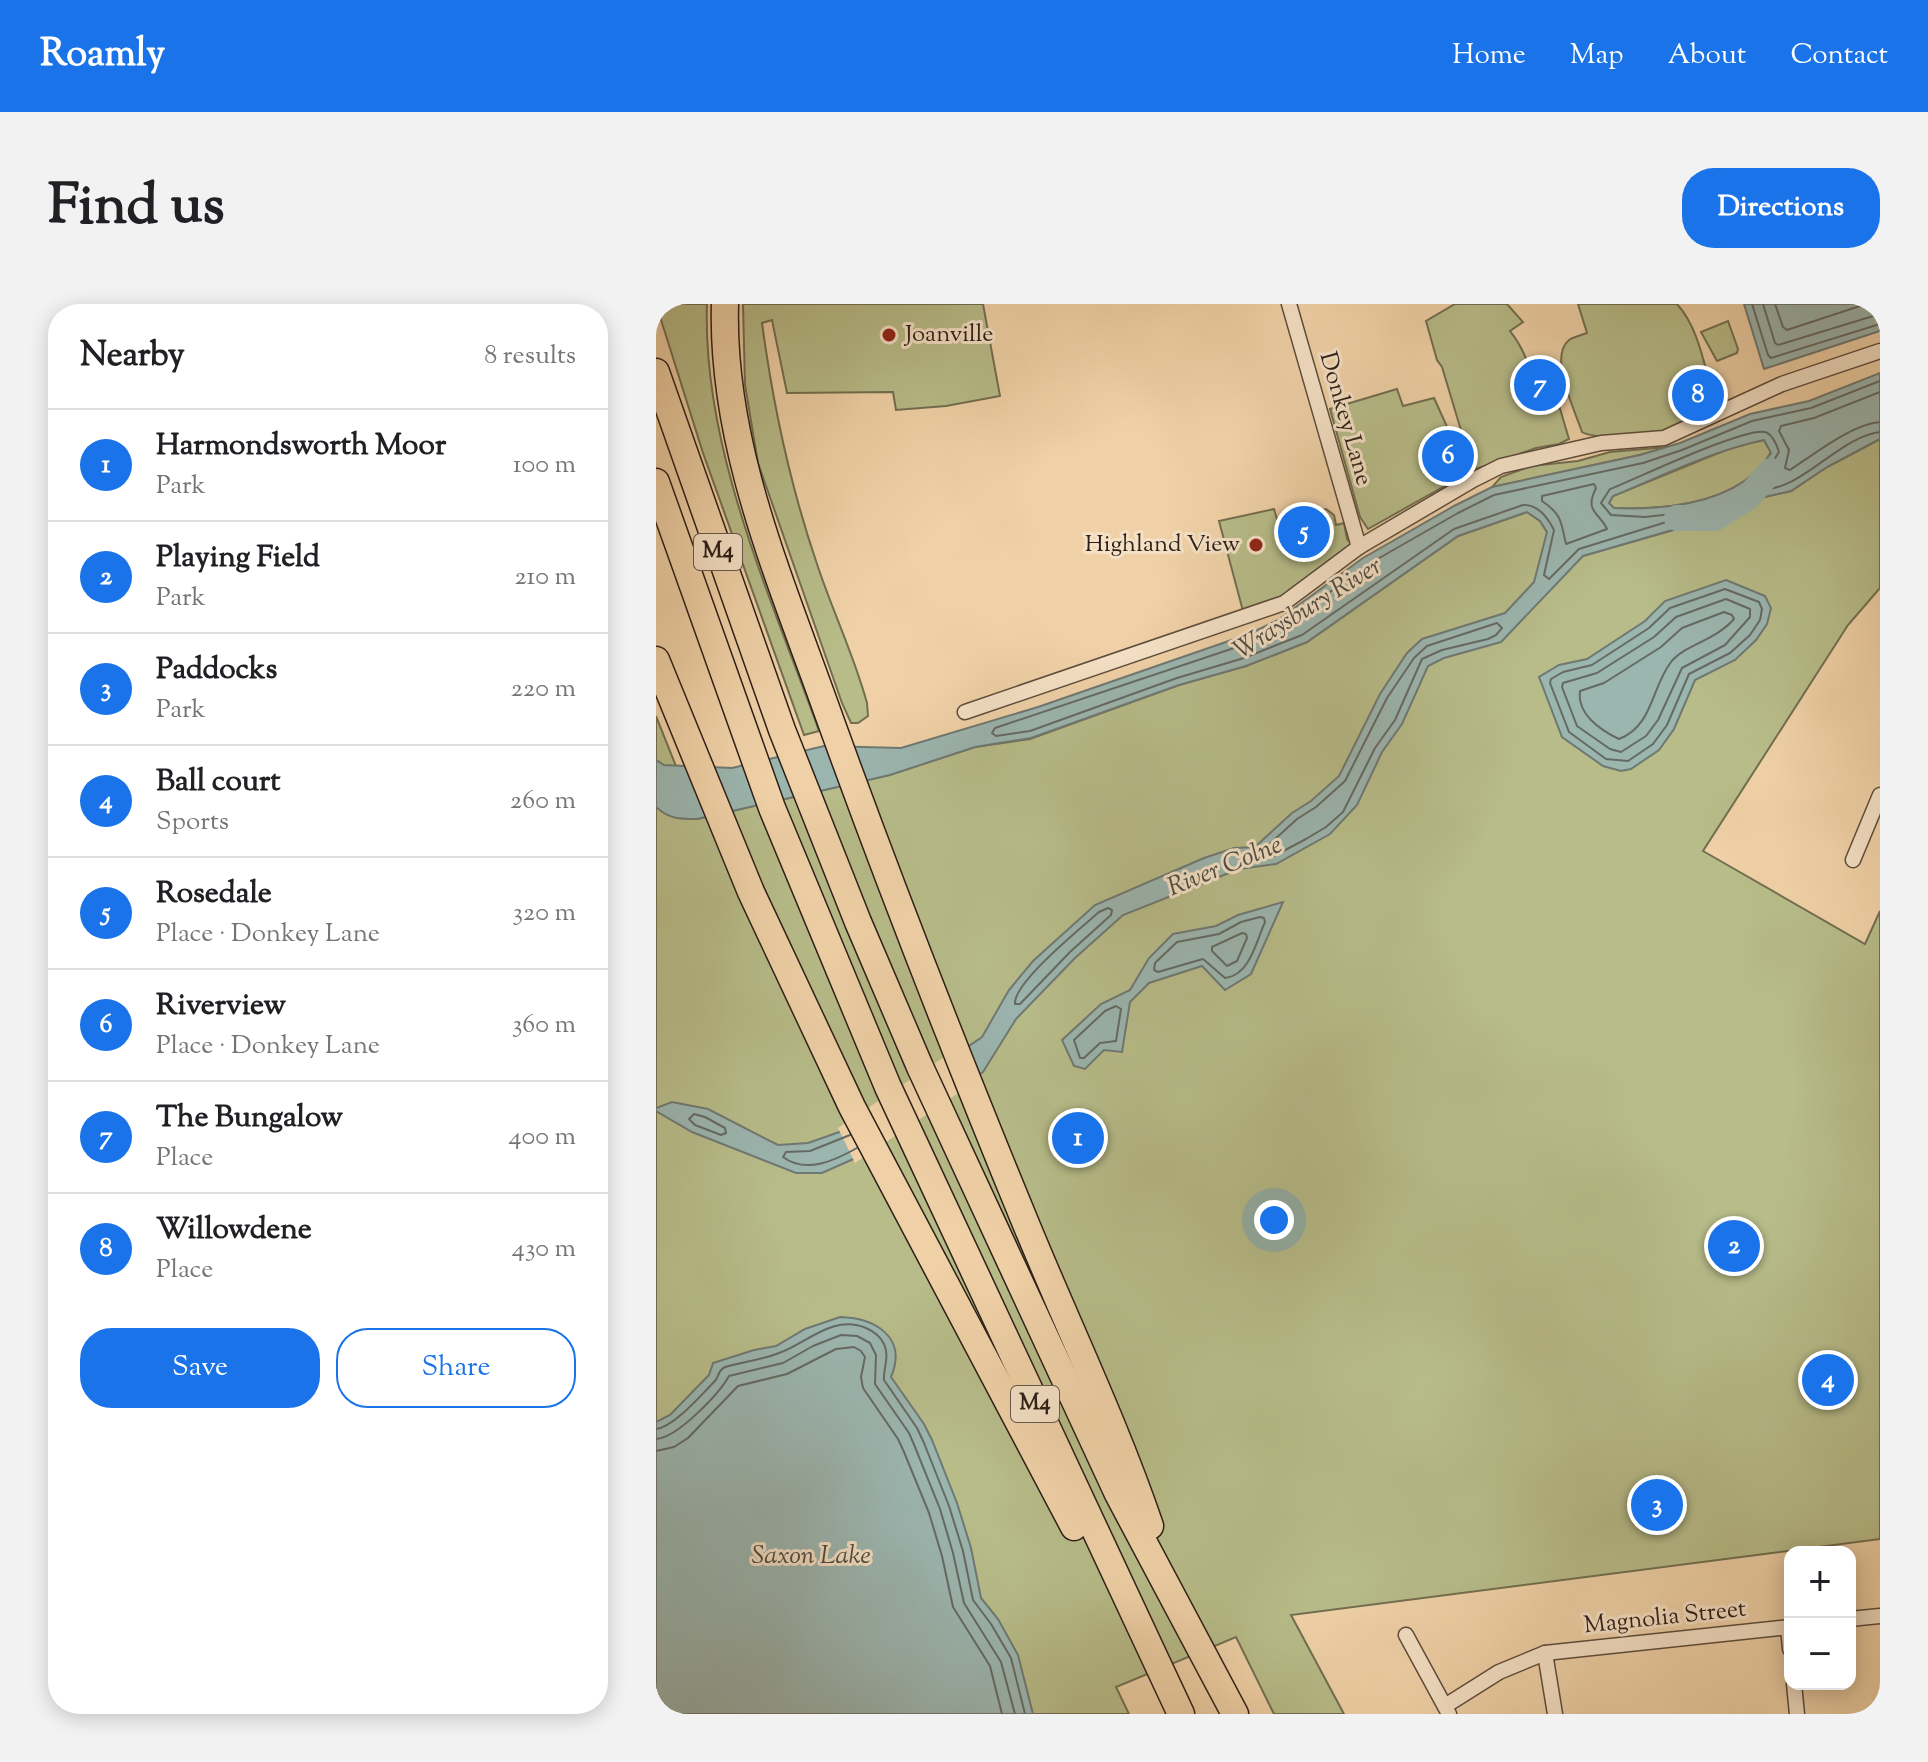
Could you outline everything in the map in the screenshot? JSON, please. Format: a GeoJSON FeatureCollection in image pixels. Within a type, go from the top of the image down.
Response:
{"type":"FeatureCollection","features":[{"type":"Feature","properties":{"kind":"highway"},"geometry":{"type":"LineString","coordinates":[[725,304],[727,367],[738,442],[761,522],[857,794],[976,1102],[1129,1464],[1173,1594]]}},
{"type":"Feature","properties":{"kind":"highway","name":"M4"},"geometry":{"type":"LineString","coordinates":[[656,372],[808,799],[945,1125],[1118,1494],[1235,1714]]}},
{"type":"Feature","properties":{"kind":"highway","name":"M4"},"geometry":{"type":"LineString","coordinates":[[656,482],[772,808],[888,1087],[1181,1714]]}},
{"type":"Feature","properties":{"kind":"highway"},"geometry":{"type":"LineString","coordinates":[[656,660],[719,817],[801,1002],[852,1107],[1091,1560],[1157,1664]]}},
{"type":"Feature","properties":{"kind":"street","name":"Donkey Lane"},"geometry":{"type":"LineString","coordinates":[[1289,304],[1359,547]]}},
{"type":"Feature","properties":{"kind":"street"},"geometry":{"type":"LineString","coordinates":[[965,712],[1284,603],[1359,547],[1501,466],[1601,443],[1664,438],[1782,384],[1880,351]]}},
{"type":"Feature","properties":{"kind":"street"},"geometry":{"type":"LineString","coordinates":[[1853,860],[1880,795]]}},
{"type":"Feature","properties":{"kind":"street"},"geometry":{"type":"LineString","coordinates":[[1856,1618],[1880,1616]]}},
{"type":"Feature","properties":{"kind":"street","name":"Magnolia Street"},"geometry":{"type":"LineString","coordinates":[[1447,1710],[1499,1672],[1545,1653],[1784,1628]]}},
{"type":"Feature","properties":{"kind":"street"},"geometry":{"type":"LineString","coordinates":[[1406,1635],[1447,1710]]}},
{"type":"Feature","properties":{"kind":"street"},"geometry":{"type":"LineString","coordinates":[[1545,1653],[1555,1714]]}},
{"type":"Feature","properties":{"kind":"street"},"geometry":{"type":"LineString","coordinates":[[1795,1690],[1797,1714]]}},
{"type":"Feature","properties":{"kind":"green space"},"geometry":{"type":"Polygon","coordinates":[[[656,304],[707,304],[708,358],[728,467],[761,575],[819,731],[804,735],[703,453],[656,304]]]}},
{"type":"Feature","properties":{"kind":"green space"},"geometry":{"type":"Polygon","coordinates":[[[743,304],[983,304],[1000,396],[946,406],[896,410],[893,392],[787,393],[772,320],[762,323],[777,414],[807,534],[867,703],[868,716],[858,723],[851,723],[842,703],[758,463],[745,385],[743,304]]]}},
{"type":"Feature","properties":{"kind":"green space"},"geometry":{"type":"Polygon","coordinates":[[[1455,304],[1507,304],[1523,322],[1510,331],[1528,365],[1532,396],[1555,392],[1569,439],[1476,469],[1426,321],[1455,304]]]}},
{"type":"Feature","properties":{"kind":"green space"},"geometry":{"type":"Polygon","coordinates":[[[1578,304],[1677,304],[1692,326],[1717,407],[1657,434],[1610,437],[1582,432],[1565,384],[1561,358],[1569,340],[1587,333],[1578,304]]]}},
{"type":"Feature","properties":{"kind":"green space"},"geometry":{"type":"Polygon","coordinates":[[[1728,321],[1737,353],[1717,361],[1701,332],[1728,321]]]}},
{"type":"Feature","properties":{"kind":"green space"},"geometry":{"type":"Polygon","coordinates":[[[1397,389],[1403,406],[1434,398],[1468,473],[1368,529],[1360,517],[1330,409],[1397,389]]]}},
{"type":"Feature","properties":{"kind":"green space"},"geometry":{"type":"Polygon","coordinates":[[[1880,439],[1880,588],[1848,625],[1703,851],[1865,944],[1880,911],[1880,1539],[1826,1546],[1784,1546],[1784,1551],[1291,1615],[1344,1714],[1274,1714],[1236,1637],[1116,1687],[1129,1714],[656,1714],[656,716],[697,819],[889,775],[975,747],[1030,739],[1179,685],[1246,666],[1307,642],[1458,536],[1527,512],[1540,521],[1547,532],[1583,556],[1715,518],[1748,497],[1760,498],[1791,491],[1827,467],[1880,439]]]}},
{"type":"Feature","properties":{"kind":"green space"},"geometry":{"type":"Polygon","coordinates":[[[1764,440],[1771,452],[1762,465],[1725,492],[1688,504],[1650,508],[1613,508],[1609,503],[1613,496],[1738,445],[1764,440]]]}},
{"type":"Feature","properties":{"kind":"green space"},"geometry":{"type":"Polygon","coordinates":[[[1667,447],[1492,487],[1501,477],[1531,466],[1578,461],[1610,452],[1667,447]]]}},
{"type":"Feature","properties":{"kind":"green space"},"geometry":{"type":"Polygon","coordinates":[[[1274,509],[1277,519],[1309,510],[1310,514],[1326,509],[1334,515],[1336,525],[1344,523],[1351,544],[1282,596],[1243,611],[1219,521],[1274,509]]]}},
{"type":"Feature","properties":{"kind":"water"},"geometry":{"type":"Polygon","coordinates":[[[1744,304],[1880,304],[1880,331],[1764,369],[1744,304]]]}},
{"type":"Feature","properties":{"kind":"water","name":"Wraysbury River"},"geometry":{"type":"Polygon","coordinates":[[[1880,373],[1880,439],[1827,467],[1791,491],[1760,498],[1748,497],[1714,518],[1583,556],[1501,642],[1444,658],[1428,666],[1402,724],[1382,752],[1357,805],[1330,834],[1276,864],[1239,869],[1123,915],[1075,958],[1016,1019],[983,1072],[858,1157],[822,1173],[796,1173],[692,1132],[656,1111],[656,1108],[672,1102],[708,1109],[778,1145],[808,1143],[845,1130],[982,1037],[1009,990],[1033,961],[1095,905],[1204,858],[1234,848],[1255,847],[1292,813],[1311,801],[1339,776],[1380,694],[1407,653],[1422,639],[1505,613],[1534,582],[1547,532],[1540,521],[1527,512],[1458,536],[1307,642],[1246,666],[1179,685],[1031,738],[975,747],[890,775],[697,819],[685,819],[670,816],[656,807],[656,760],[664,765],[732,768],[824,746],[901,748],[1038,707],[1249,634],[1278,620],[1363,558],[1492,487],[1640,455],[1680,443],[1750,414],[1809,401],[1880,373]],[[1764,440],[1725,451],[1613,496],[1609,503],[1614,508],[1651,508],[1707,498],[1741,483],[1758,470],[1771,453],[1764,440]]]}},
{"type":"Feature","properties":{"kind":"water"},"geometry":{"type":"Polygon","coordinates":[[[1726,580],[1765,596],[1771,608],[1767,624],[1756,640],[1735,660],[1695,680],[1674,729],[1659,750],[1631,769],[1621,771],[1603,766],[1562,737],[1539,677],[1559,665],[1587,659],[1645,621],[1665,601],[1726,580]]]}},
{"type":"Feature","properties":{"kind":"water"},"geometry":{"type":"Polygon","coordinates":[[[1283,902],[1251,974],[1225,990],[1202,966],[1149,983],[1130,1002],[1122,1052],[1104,1050],[1085,1069],[1074,1066],[1062,1040],[1101,1004],[1130,990],[1149,958],[1173,934],[1216,926],[1238,915],[1283,902]]]}},
{"type":"Feature","properties":{"kind":"water","name":"Saxon Lake"},"geometry":{"type":"Polygon","coordinates":[[[840,1317],[876,1326],[892,1341],[895,1363],[891,1377],[932,1440],[971,1548],[981,1598],[998,1619],[1018,1655],[1033,1714],[656,1714],[656,1422],[670,1415],[709,1375],[713,1363],[776,1346],[805,1329],[840,1317]]]}},
{"type":"Feature","properties":{"kind":"pier"},"geometry":{"type":"Polygon","coordinates":[[[965,1043],[979,1079],[855,1163],[838,1128],[965,1043]]]}},
{"type":"Feature","properties":{"kind":"waterway","name":"River Colne"},"geometry":{"type":"LineString","coordinates":[[1677,518],[1715,518],[1748,497],[1771,471]]}},
{"type":"Feature","properties":{"kind":"place","name":"Joanville"},"geometry":{"type":"Point","coordinates":[889,335]}},
{"type":"Feature","properties":{"kind":"place","name":"The Bungalow"},"geometry":{"type":"Point","coordinates":[1540,385]}},
{"type":"Feature","properties":{"kind":"place","name":"Willowdene"},"geometry":{"type":"Point","coordinates":[1698,395]}},
{"type":"Feature","properties":{"kind":"place","name":"Riverview"},"geometry":{"type":"Point","coordinates":[1448,456]}},
{"type":"Feature","properties":{"kind":"place","name":"Rosedale"},"geometry":{"type":"Point","coordinates":[1304,532]}},
{"type":"Feature","properties":{"kind":"place","name":"Highland View"},"geometry":{"type":"Point","coordinates":[1256,545]}},
{"type":"Feature","properties":{"kind":"place","name":"Harmondsworth Moor"},"geometry":{"type":"Point","coordinates":[1078,1138]}},
{"type":"Feature","properties":{"kind":"place","name":"Playing Field"},"geometry":{"type":"Point","coordinates":[1734,1246]}},
{"type":"Feature","properties":{"kind":"place","name":"Ball court"},"geometry":{"type":"Point","coordinates":[1828,1380]}},
{"type":"Feature","properties":{"kind":"place","name":"Paddocks"},"geometry":{"type":"Point","coordinates":[1657,1505]}}]}
